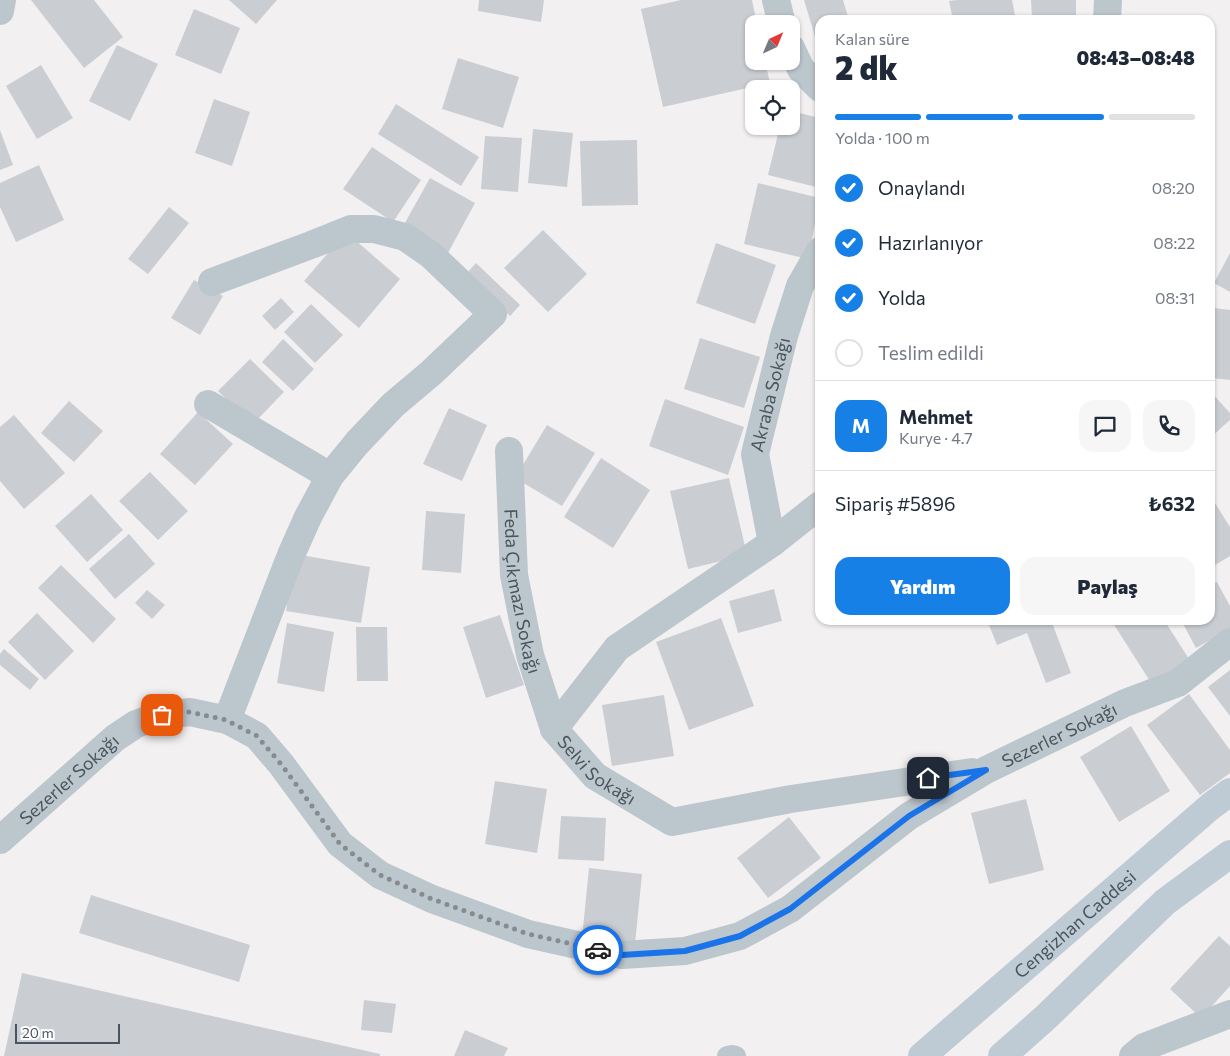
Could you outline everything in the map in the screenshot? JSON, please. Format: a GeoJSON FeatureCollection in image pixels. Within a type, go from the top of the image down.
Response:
{"type":"FeatureCollection","features":[{"type":"Feature","properties":{"kind":"main road","name":"Cengizhan Caddesi"},"geometry":{"type":"LineString","coordinates":[[922,1056],[1093,907],[1230,792]]}},
{"type":"Feature","properties":{"kind":"main road"},"geometry":{"type":"LineString","coordinates":[[1002,1056],[1165,902],[1230,854]]}},
{"type":"Feature","properties":{"kind":"street"},"geometry":{"type":"LineString","coordinates":[[0,11],[2,0]]}},
{"type":"Feature","properties":{"kind":"street"},"geometry":{"type":"LineString","coordinates":[[776,0],[780,15]]}},
{"type":"Feature","properties":{"kind":"street"},"geometry":{"type":"LineString","coordinates":[[1107,15],[1108,0]]}},
{"type":"Feature","properties":{"kind":"street"},"geometry":{"type":"LineString","coordinates":[[800,67],[815,83]]}},
{"type":"Feature","properties":{"kind":"street"},"geometry":{"type":"LineString","coordinates":[[212,282],[351,229],[374,229],[405,237],[431,255],[492,314],[431,373],[393,405],[357,443],[330,476],[308,517],[291,555],[226,720]]}},
{"type":"Feature","properties":{"kind":"street","name":"Akraba Sokağı"},"geometry":{"type":"LineString","coordinates":[[772,543],[755,454],[784,336],[800,286],[815,259]]}},
{"type":"Feature","properties":{"kind":"street"},"geometry":{"type":"LineString","coordinates":[[208,404],[330,476]]}},
{"type":"Feature","properties":{"kind":"street","name":"Feda Çıkmazı Sokağı"},"geometry":{"type":"LineString","coordinates":[[509,450],[514,575],[530,655],[554,729]]}},
{"type":"Feature","properties":{"kind":"street","name":"Selvi Sokağı"},"geometry":{"type":"LineString","coordinates":[[815,508],[772,543],[617,648],[554,729],[595,776],[672,822],[791,799],[986,770]]}},
{"type":"Feature","properties":{"kind":"street","name":"Sezerler Sokağı"},"geometry":{"type":"LineString","coordinates":[[0,840],[115,738],[136,724],[162,715],[190,712],[226,720],[257,736],[281,764],[340,844],[380,875],[432,899],[528,934],[622,955],[685,951],[740,936],[790,909],[909,816],[986,770],[1125,703],[1178,683],[1230,642]]}},
{"type":"Feature","properties":{"kind":"street"},"geometry":{"type":"LineString","coordinates":[[1133,1056],[1144,1047],[1230,1014]]}},
{"type":"Feature","properties":{"kind":"lane"},"geometry":{"type":"LineString","coordinates":[[727,1056],[736,1056]]}},
{"type":"Feature","properties":{"kind":"building"},"geometry":{"type":"Polygon","coordinates":[[[31,0],[94,0],[123,37],[84,68],[31,0]]]}},
{"type":"Feature","properties":{"kind":"building"},"geometry":{"type":"Polygon","coordinates":[[[229,0],[277,0],[256,24],[229,0]]]}},
{"type":"Feature","properties":{"kind":"building"},"geometry":{"type":"Polygon","coordinates":[[[479,0],[544,0],[541,22],[478,11],[479,0]]]}},
{"type":"Feature","properties":{"kind":"building"},"geometry":{"type":"Polygon","coordinates":[[[681,0],[752,0],[755,15],[745,15],[745,70],[767,70],[769,80],[745,80],[745,89],[663,107],[641,9],[681,0]]]}},
{"type":"Feature","properties":{"kind":"building"},"geometry":{"type":"Polygon","coordinates":[[[804,0],[843,0],[848,15],[815,15],[815,36],[804,0]]]}},
{"type":"Feature","properties":{"kind":"building"},"geometry":{"type":"Polygon","coordinates":[[[1012,0],[1015,15],[952,15],[949,1],[1012,0]]]}},
{"type":"Feature","properties":{"kind":"building"},"geometry":{"type":"Polygon","coordinates":[[[1031,0],[1076,0],[1076,15],[1032,15],[1031,0]]]}},
{"type":"Feature","properties":{"kind":"building"},"geometry":{"type":"Polygon","coordinates":[[[194,9],[240,28],[221,74],[175,55],[194,9]]]}},
{"type":"Feature","properties":{"kind":"building"},"geometry":{"type":"Polygon","coordinates":[[[117,45],[158,64],[130,121],[89,101],[117,45]]]}},
{"type":"Feature","properties":{"kind":"building"},"geometry":{"type":"Polygon","coordinates":[[[458,58],[519,77],[503,128],[442,109],[458,58]]]}},
{"type":"Feature","properties":{"kind":"building"},"geometry":{"type":"Polygon","coordinates":[[[41,65],[73,118],[37,139],[6,86],[41,65]]]}},
{"type":"Feature","properties":{"kind":"building"},"geometry":{"type":"Polygon","coordinates":[[[214,99],[250,112],[232,166],[195,153],[214,99]]]}},
{"type":"Feature","properties":{"kind":"building"},"geometry":{"type":"Polygon","coordinates":[[[396,104],[479,157],[461,186],[378,134],[396,104]]]}},
{"type":"Feature","properties":{"kind":"building"},"geometry":{"type":"Polygon","coordinates":[[[800,113],[815,117],[815,187],[768,175],[778,135],[800,135],[800,113]]]}},
{"type":"Feature","properties":{"kind":"building"},"geometry":{"type":"Polygon","coordinates":[[[533,129],[573,133],[567,187],[528,183],[533,129]]]}},
{"type":"Feature","properties":{"kind":"building"},"geometry":{"type":"Polygon","coordinates":[[[0,130],[13,165],[0,170],[0,130]]]}},
{"type":"Feature","properties":{"kind":"building"},"geometry":{"type":"Polygon","coordinates":[[[485,136],[522,138],[518,192],[481,189],[485,136]]]}},
{"type":"Feature","properties":{"kind":"building"},"geometry":{"type":"Polygon","coordinates":[[[637,140],[638,205],[582,206],[580,141],[637,140]]]}},
{"type":"Feature","properties":{"kind":"building"},"geometry":{"type":"Polygon","coordinates":[[[372,147],[421,180],[393,222],[343,189],[372,147]]]}},
{"type":"Feature","properties":{"kind":"building"},"geometry":{"type":"Polygon","coordinates":[[[39,165],[64,220],[16,242],[0,207],[0,183],[39,165]]]}},
{"type":"Feature","properties":{"kind":"building"},"geometry":{"type":"Polygon","coordinates":[[[430,178],[475,203],[448,253],[402,228],[430,178]]]}},
{"type":"Feature","properties":{"kind":"building"},"geometry":{"type":"Polygon","coordinates":[[[758,183],[815,197],[815,223],[808,259],[744,244],[758,183]]]}},
{"type":"Feature","properties":{"kind":"building"},"geometry":{"type":"Polygon","coordinates":[[[169,207],[189,223],[148,274],[128,259],[169,207]]]}},
{"type":"Feature","properties":{"kind":"building"},"geometry":{"type":"Polygon","coordinates":[[[543,230],[587,274],[548,312],[504,268],[543,230]]]}},
{"type":"Feature","properties":{"kind":"building"},"geometry":{"type":"Polygon","coordinates":[[[346,232],[400,279],[359,328],[304,281],[346,232]]]}},
{"type":"Feature","properties":{"kind":"building"},"geometry":{"type":"Polygon","coordinates":[[[716,243],[776,265],[755,324],[696,303],[716,243]]]}},
{"type":"Feature","properties":{"kind":"building"},"geometry":{"type":"Polygon","coordinates":[[[1230,253],[1230,292],[1215,284],[1230,253]]]}},
{"type":"Feature","properties":{"kind":"building"},"geometry":{"type":"Polygon","coordinates":[[[476,263],[520,305],[510,316],[466,274],[476,263]]]}},
{"type":"Feature","properties":{"kind":"building"},"geometry":{"type":"Polygon","coordinates":[[[194,280],[223,296],[200,335],[171,318],[194,280]]]}},
{"type":"Feature","properties":{"kind":"building"},"geometry":{"type":"Polygon","coordinates":[[[281,298],[294,312],[275,330],[262,316],[281,298]]]}},
{"type":"Feature","properties":{"kind":"building"},"geometry":{"type":"Polygon","coordinates":[[[311,304],[343,335],[315,363],[284,332],[311,304]]]}},
{"type":"Feature","properties":{"kind":"building"},"geometry":{"type":"Polygon","coordinates":[[[1215,308],[1230,310],[1230,380],[1215,378],[1215,308]]]}},
{"type":"Feature","properties":{"kind":"building"},"geometry":{"type":"Polygon","coordinates":[[[700,338],[760,357],[744,408],[684,389],[700,338]]]}},
{"type":"Feature","properties":{"kind":"building"},"geometry":{"type":"Polygon","coordinates":[[[283,339],[314,369],[293,391],[262,362],[283,339]]]}},
{"type":"Feature","properties":{"kind":"building"},"geometry":{"type":"Polygon","coordinates":[[[250,359],[284,392],[252,425],[218,391],[250,359]]]}},
{"type":"Feature","properties":{"kind":"building"},"geometry":{"type":"Polygon","coordinates":[[[1215,396],[1230,413],[1230,420],[1215,434],[1215,396]]]}},
{"type":"Feature","properties":{"kind":"building"},"geometry":{"type":"Polygon","coordinates":[[[665,399],[744,427],[728,475],[649,446],[665,399]]]}},
{"type":"Feature","properties":{"kind":"building"},"geometry":{"type":"Polygon","coordinates":[[[69,401],[103,431],[74,462],[41,433],[69,401]]]}},
{"type":"Feature","properties":{"kind":"building"},"geometry":{"type":"Polygon","coordinates":[[[449,408],[487,425],[462,481],[423,464],[449,408]]]}},
{"type":"Feature","properties":{"kind":"building"},"geometry":{"type":"Polygon","coordinates":[[[198,412],[233,444],[195,485],[160,454],[198,412]]]}},
{"type":"Feature","properties":{"kind":"building"},"geometry":{"type":"Polygon","coordinates":[[[14,415],[65,473],[24,509],[0,481],[0,427],[14,415]]]}},
{"type":"Feature","properties":{"kind":"building"},"geometry":{"type":"Polygon","coordinates":[[[547,425],[595,453],[562,506],[515,478],[547,425]]]}},
{"type":"Feature","properties":{"kind":"building"},"geometry":{"type":"Polygon","coordinates":[[[601,458],[650,490],[613,548],[564,517],[601,458]]]}},
{"type":"Feature","properties":{"kind":"building"},"geometry":{"type":"Polygon","coordinates":[[[150,472],[188,511],[158,540],[119,501],[150,472]]]}},
{"type":"Feature","properties":{"kind":"building"},"geometry":{"type":"Polygon","coordinates":[[[729,478],[747,555],[688,569],[670,491],[729,478]]]}},
{"type":"Feature","properties":{"kind":"building"},"geometry":{"type":"Polygon","coordinates":[[[91,494],[123,530],[87,562],[55,526],[91,494]]]}},
{"type":"Feature","properties":{"kind":"building"},"geometry":{"type":"Polygon","coordinates":[[[1215,503],[1230,527],[1230,556],[1215,565],[1215,503]]]}},
{"type":"Feature","properties":{"kind":"building"},"geometry":{"type":"Polygon","coordinates":[[[426,511],[465,514],[461,573],[422,570],[426,511]]]}},
{"type":"Feature","properties":{"kind":"building"},"geometry":{"type":"Polygon","coordinates":[[[129,534],[155,564],[115,599],[89,569],[129,534]]]}},
{"type":"Feature","properties":{"kind":"building"},"geometry":{"type":"Polygon","coordinates":[[[295,554],[370,567],[361,623],[286,611],[295,554]]]}},
{"type":"Feature","properties":{"kind":"building"},"geometry":{"type":"Polygon","coordinates":[[[61,565],[116,619],[93,643],[38,588],[61,565]]]}},
{"type":"Feature","properties":{"kind":"building"},"geometry":{"type":"Polygon","coordinates":[[[1217,582],[1230,606],[1230,629],[1196,648],[1184,625],[1215,625],[1215,583],[1217,582]]]}},
{"type":"Feature","properties":{"kind":"building"},"geometry":{"type":"Polygon","coordinates":[[[774,589],[782,621],[738,633],[729,601],[774,589]]]}},
{"type":"Feature","properties":{"kind":"building"},"geometry":{"type":"Polygon","coordinates":[[[147,590],[165,605],[152,619],[135,603],[147,590]]]}},
{"type":"Feature","properties":{"kind":"building"},"geometry":{"type":"Polygon","coordinates":[[[37,613],[74,651],[45,680],[8,642],[37,613]]]}},
{"type":"Feature","properties":{"kind":"building"},"geometry":{"type":"Polygon","coordinates":[[[500,615],[524,685],[486,698],[463,627],[500,615]]]}},
{"type":"Feature","properties":{"kind":"building"},"geometry":{"type":"Polygon","coordinates":[[[721,618],[754,706],[689,730],[656,642],[721,618]]]}},
{"type":"Feature","properties":{"kind":"building"},"geometry":{"type":"Polygon","coordinates":[[[287,623],[334,632],[324,692],[277,683],[287,623]]]}},
{"type":"Feature","properties":{"kind":"building"},"geometry":{"type":"Polygon","coordinates":[[[989,625],[1053,625],[1071,673],[1046,683],[1027,633],[997,645],[989,625]]]}},
{"type":"Feature","properties":{"kind":"building"},"geometry":{"type":"Polygon","coordinates":[[[1114,625],[1167,625],[1191,662],[1153,686],[1114,625]]]}},
{"type":"Feature","properties":{"kind":"building"},"geometry":{"type":"Polygon","coordinates":[[[356,627],[387,627],[388,681],[357,681],[356,627]]]}},
{"type":"Feature","properties":{"kind":"building"},"geometry":{"type":"Polygon","coordinates":[[[4,649],[39,679],[30,690],[0,665],[0,654],[4,649]]]}},
{"type":"Feature","properties":{"kind":"building"},"geometry":{"type":"Polygon","coordinates":[[[1230,670],[1230,716],[1208,687],[1230,670]]]}},
{"type":"Feature","properties":{"kind":"building"},"geometry":{"type":"Polygon","coordinates":[[[1189,694],[1230,750],[1230,773],[1200,795],[1147,725],[1189,694]]]}},
{"type":"Feature","properties":{"kind":"building"},"geometry":{"type":"Polygon","coordinates":[[[664,695],[674,756],[612,766],[602,705],[664,695]]]}},
{"type":"Feature","properties":{"kind":"building"},"geometry":{"type":"Polygon","coordinates":[[[1131,726],[1170,791],[1119,822],[1080,757],[1131,726]]]}},
{"type":"Feature","properties":{"kind":"building"},"geometry":{"type":"Polygon","coordinates":[[[495,781],[547,789],[537,853],[485,844],[495,781]]]}},
{"type":"Feature","properties":{"kind":"building"},"geometry":{"type":"Polygon","coordinates":[[[1026,799],[1044,870],[989,884],[971,813],[1026,799]]]}},
{"type":"Feature","properties":{"kind":"building"},"geometry":{"type":"Polygon","coordinates":[[[561,816],[606,818],[604,861],[558,859],[561,816]]]}},
{"type":"Feature","properties":{"kind":"building"},"geometry":{"type":"Polygon","coordinates":[[[789,817],[821,858],[768,898],[737,858],[789,817]]]}},
{"type":"Feature","properties":{"kind":"building"},"geometry":{"type":"Polygon","coordinates":[[[589,868],[642,874],[635,944],[582,938],[589,868]]]}},
{"type":"Feature","properties":{"kind":"building"},"geometry":{"type":"Polygon","coordinates":[[[91,895],[250,945],[239,982],[79,933],[91,895]]]}},
{"type":"Feature","properties":{"kind":"building"},"geometry":{"type":"Polygon","coordinates":[[[1219,936],[1230,946],[1230,986],[1201,1018],[1170,989],[1219,936]]]}},
{"type":"Feature","properties":{"kind":"building"},"geometry":{"type":"Polygon","coordinates":[[[22,973],[380,1054],[380,1056],[4,1056],[22,973]]]}},
{"type":"Feature","properties":{"kind":"building"},"geometry":{"type":"Polygon","coordinates":[[[364,1000],[396,1004],[392,1033],[361,1030],[364,1000]]]}},
{"type":"Feature","properties":{"kind":"building"},"geometry":{"type":"Polygon","coordinates":[[[465,1030],[508,1048],[504,1056],[454,1056],[465,1030]]]}},
{"type":"Feature","properties":{"kind":"way so far"},"geometry":{"type":"LineString","coordinates":[[162,715],[190,712],[226,720],[257,736],[281,764],[340,844],[380,875],[432,899],[528,934],[598,950]]}},
{"type":"Feature","properties":{"kind":"route"},"geometry":{"type":"LineString","coordinates":[[598,950],[622,955],[685,951],[740,936],[790,909],[909,816],[986,770],[928,778]]}}]}
